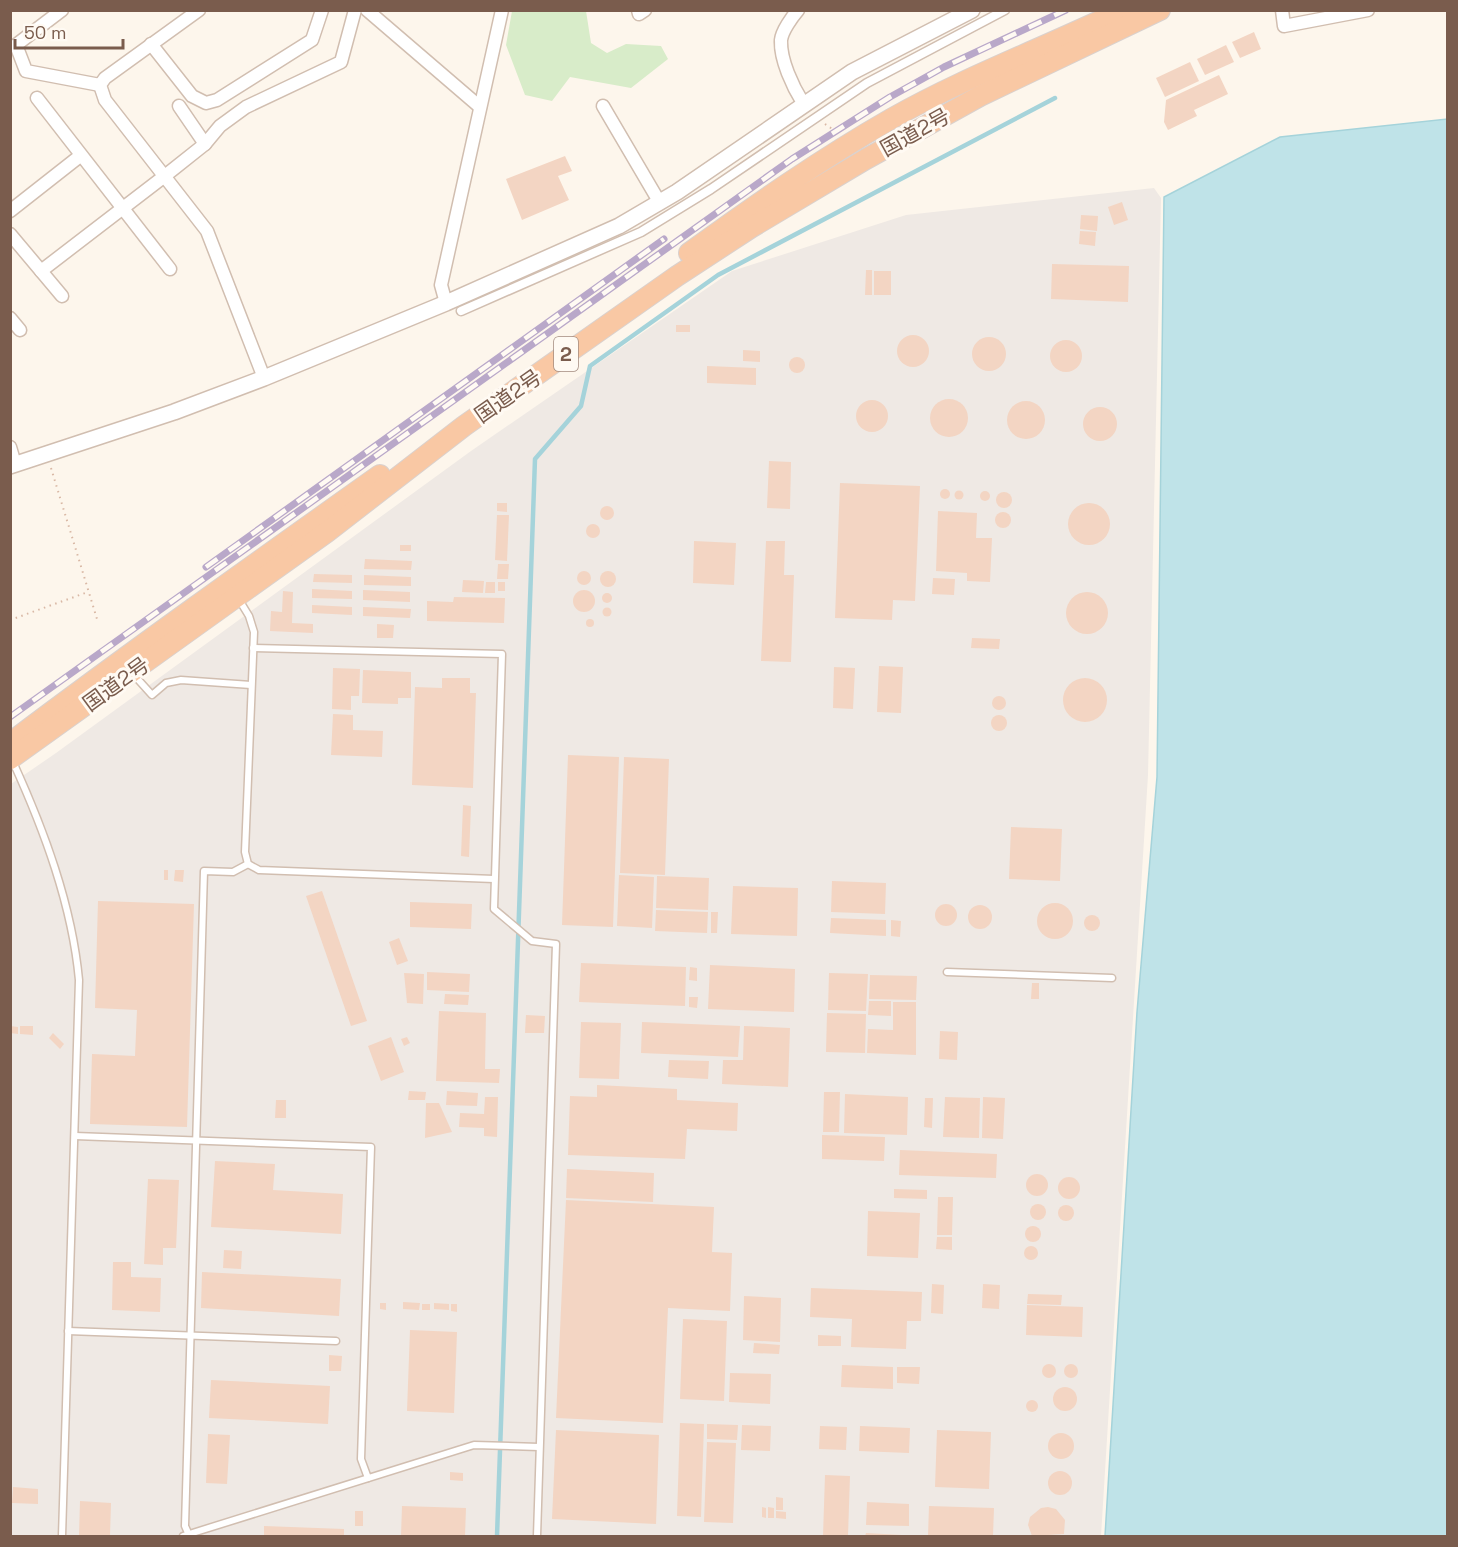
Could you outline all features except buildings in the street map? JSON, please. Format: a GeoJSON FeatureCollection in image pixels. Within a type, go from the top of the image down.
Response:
{"type":"FeatureCollection","features":[{"type":"Feature","properties":{"kind":"highway","name":"国道2号"},"geometry":{"type":"LineString","coordinates":[[11,759],[132,672],[232,591],[796,179],[891,119],[979,75],[1123,10]]}},
{"type":"Feature","properties":{"kind":"highway","name":"国道2号"},"geometry":{"type":"LineString","coordinates":[[10,743],[116,663],[232,591],[667,283],[752,227],[951,112],[1160,10]]}},
{"type":"Feature","properties":{"kind":"street"},"geometry":{"type":"LineString","coordinates":[[62,10],[16,45],[26,71],[100,85]]}},
{"type":"Feature","properties":{"kind":"street"},"geometry":{"type":"LineString","coordinates":[[100,85],[105,78],[199,10]]}},
{"type":"Feature","properties":{"kind":"street"},"geometry":{"type":"LineString","coordinates":[[151,44],[192,96],[206,103],[217,100],[312,40],[322,10]]}},
{"type":"Feature","properties":{"kind":"street"},"geometry":{"type":"LineString","coordinates":[[41,271],[205,144],[220,126],[246,107],[341,62],[355,10]]}},
{"type":"Feature","properties":{"kind":"street"},"geometry":{"type":"LineString","coordinates":[[367,10],[480,107]]}},
{"type":"Feature","properties":{"kind":"street"},"geometry":{"type":"LineString","coordinates":[[446,303],[441,285],[502,10]]}},
{"type":"Feature","properties":{"kind":"street"},"geometry":{"type":"LineString","coordinates":[[638,10],[639,14],[645,10]]}},
{"type":"Feature","properties":{"kind":"street"},"geometry":{"type":"LineString","coordinates":[[798,10],[781,38],[783,54],[796,93],[803,104]]}},
{"type":"Feature","properties":{"kind":"street"},"geometry":{"type":"LineString","coordinates":[[10,447],[13,465],[174,412],[264,378],[446,303],[619,226],[660,203],[852,72],[972,10]]}},
{"type":"Feature","properties":{"kind":"street"},"geometry":{"type":"LineString","coordinates":[[461,311],[641,232],[711,189],[867,83],[1005,10]]}},
{"type":"Feature","properties":{"kind":"street"},"geometry":{"type":"LineString","coordinates":[[1282,10],[1284,26],[1368,10]]}},
{"type":"Feature","properties":{"kind":"street"},"geometry":{"type":"LineString","coordinates":[[100,85],[105,100],[166,175],[207,231],[264,378]]}},
{"type":"Feature","properties":{"kind":"street"},"geometry":{"type":"LineString","coordinates":[[37,98],[170,269]]}},
{"type":"Feature","properties":{"kind":"street"},"geometry":{"type":"LineString","coordinates":[[178,106],[205,144]]}},
{"type":"Feature","properties":{"kind":"street"},"geometry":{"type":"LineString","coordinates":[[603,106],[660,203]]}},
{"type":"Feature","properties":{"kind":"street"},"geometry":{"type":"LineString","coordinates":[[10,211],[80,156]]}},
{"type":"Feature","properties":{"kind":"street"},"geometry":{"type":"LineString","coordinates":[[10,234],[15,249],[41,271],[62,296]]}},
{"type":"Feature","properties":{"kind":"street"},"geometry":{"type":"LineString","coordinates":[[10,318],[20,330]]}},
{"type":"Feature","properties":{"kind":"lane"},"geometry":{"type":"LineString","coordinates":[[232,591],[252,624],[245,852],[248,864],[259,870],[494,879]]}},
{"type":"Feature","properties":{"kind":"lane"},"geometry":{"type":"LineString","coordinates":[[253,648],[502,654],[494,909],[532,941],[556,944],[537,1536]]}},
{"type":"Feature","properties":{"kind":"lane"},"geometry":{"type":"LineString","coordinates":[[132,672],[152,695],[166,683],[181,680],[251,686]]}},
{"type":"Feature","properties":{"kind":"lane"},"geometry":{"type":"LineString","coordinates":[[11,759],[52,862],[76,951],[79,980],[62,1536]]}},
{"type":"Feature","properties":{"kind":"lane"},"geometry":{"type":"LineString","coordinates":[[248,864],[233,872],[204,871],[186,1536],[474,1445],[539,1447]]}},
{"type":"Feature","properties":{"kind":"lane"},"geometry":{"type":"LineString","coordinates":[[947,972],[1112,978]]}},
{"type":"Feature","properties":{"kind":"lane"},"geometry":{"type":"LineString","coordinates":[[75,1136],[371,1147],[361,1459],[368,1478]]}},
{"type":"Feature","properties":{"kind":"lane"},"geometry":{"type":"LineString","coordinates":[[68,1331],[336,1341]]}},
{"type":"Feature","properties":{"kind":"path"},"geometry":{"type":"LineString","coordinates":[[46,454],[97,619]]}},
{"type":"Feature","properties":{"kind":"path"},"geometry":{"type":"LineString","coordinates":[[10,620],[88,592]]}},
{"type":"Feature","properties":{"kind":"shaded area"},"geometry":{"type":"Polygon","coordinates":[[[1154,188],[1161,198],[1148,775],[1101,1536],[11,1536],[11,784],[471,451],[732,271],[906,215],[1154,188]]]}},
{"type":"Feature","properties":{"kind":"green space"},"geometry":{"type":"Polygon","coordinates":[[[512,11],[586,11],[591,43],[607,53],[626,44],[661,46],[668,59],[631,88],[570,77],[552,101],[525,95],[506,45],[512,11]]]}},
{"type":"Feature","properties":{"kind":"water"},"geometry":{"type":"Polygon","coordinates":[[[1447,119],[1447,1536],[1105,1536],[1137,1012],[1157,777],[1164,197],[1280,137],[1447,119]]]}},
{"type":"Feature","properties":{"kind":"waterway"},"geometry":{"type":"LineString","coordinates":[[497,1536],[535,459],[581,406],[590,366],[718,275],[1055,98]]}},
{"type":"Feature","properties":{"kind":"railway"},"geometry":{"type":"LineString","coordinates":[[10,717],[792,159],[890,97],[944,67],[1066,10]]}},
{"type":"Feature","properties":{"kind":"railway"},"geometry":{"type":"LineString","coordinates":[[206,567],[664,239]]}}]}
